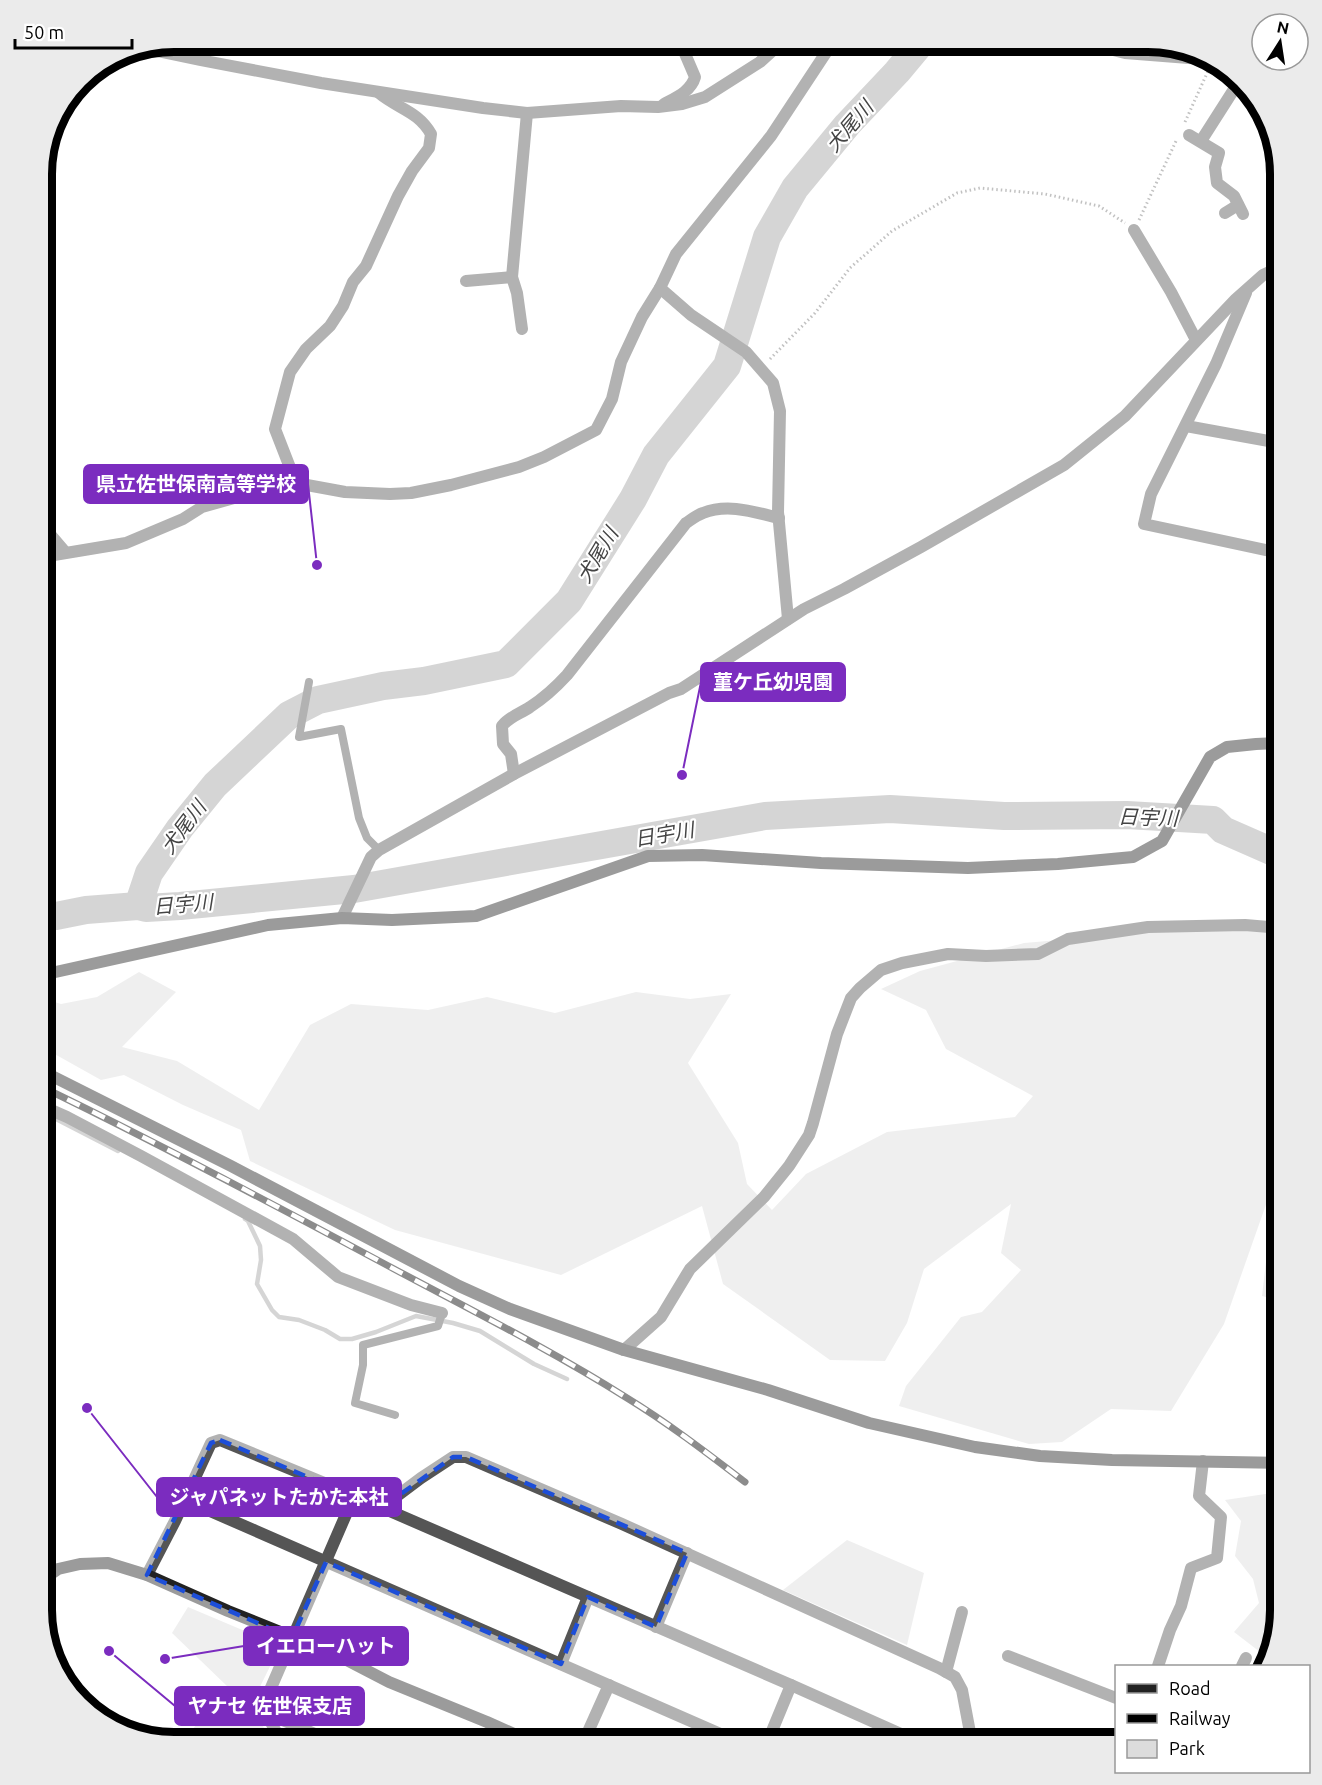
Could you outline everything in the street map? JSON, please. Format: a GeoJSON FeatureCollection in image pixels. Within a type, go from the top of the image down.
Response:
{"type":"FeatureCollection","features":[{"type":"Feature","properties":{"kind":"street"},"geometry":{"type":"LineString","coordinates":[[167,53],[321,83],[527,113],[682,104],[705,97],[760,62],[770,53]]}},
{"type":"Feature","properties":{"kind":"street"},"geometry":{"type":"LineString","coordinates":[[658,107],[681,95],[693,85],[696,77],[685,53]]}},
{"type":"Feature","properties":{"kind":"street"},"geometry":{"type":"LineString","coordinates":[[53,554],[126,543],[183,519],[202,507],[296,483],[345,492],[390,494],[411,493],[450,485],[519,467],[544,457],[596,430],[612,399],[621,362],[676,254],[771,136],[826,53]]}},
{"type":"Feature","properties":{"kind":"street"},"geometry":{"type":"LineString","coordinates":[[1125,53],[1181,57]]}},
{"type":"Feature","properties":{"kind":"street"},"geometry":{"type":"LineString","coordinates":[[1225,213],[1241,209],[1233,196],[1217,183],[1215,167],[1219,153],[1187,136],[1233,88]]}},
{"type":"Feature","properties":{"kind":"street"},"geometry":{"type":"LineString","coordinates":[[296,483],[275,429],[290,372],[306,349],[330,326],[343,306],[353,282],[366,266],[398,196],[412,171],[429,148],[432,134],[425,123],[378,92]]}},
{"type":"Feature","properties":{"kind":"street"},"geometry":{"type":"LineString","coordinates":[[522,329],[517,293],[512,277],[527,113]]}},
{"type":"Feature","properties":{"kind":"street"},"geometry":{"type":"LineString","coordinates":[[1134,230],[1196,340]]}},
{"type":"Feature","properties":{"kind":"street"},"geometry":{"type":"LineString","coordinates":[[344,913],[375,853],[514,774],[669,693],[681,689],[804,609],[921,547],[1064,465],[1125,416],[1247,289],[1270,272]]}},
{"type":"Feature","properties":{"kind":"street"},"geometry":{"type":"LineString","coordinates":[[466,281],[512,277]]}},
{"type":"Feature","properties":{"kind":"street"},"geometry":{"type":"LineString","coordinates":[[660,288],[691,315],[746,352],[773,383],[780,411],[779,518],[788,619]]}},
{"type":"Feature","properties":{"kind":"street"},"geometry":{"type":"LineString","coordinates":[[1247,289],[1216,364],[1151,494],[1144,524],[1270,551]]}},
{"type":"Feature","properties":{"kind":"street"},"geometry":{"type":"LineString","coordinates":[[1186,426],[1270,441]]}},
{"type":"Feature","properties":{"kind":"street"},"geometry":{"type":"LineString","coordinates":[[514,774],[511,754],[503,744],[502,726],[508,718],[529,708],[548,694],[567,675],[686,523],[703,513],[727,508],[747,510],[779,518]]}},
{"type":"Feature","properties":{"kind":"street"},"geometry":{"type":"LineString","coordinates":[[53,537],[66,552]]}},
{"type":"Feature","properties":{"kind":"street"},"geometry":{"type":"LineString","coordinates":[[52,973],[268,924],[344,913],[393,920],[476,916],[648,856],[702,855],[820,863],[968,868],[1058,864],[1133,857],[1162,841],[1210,757],[1227,747],[1270,744]]}},
{"type":"Feature","properties":{"kind":"street"},"geometry":{"type":"LineString","coordinates":[[624,1350],[661,1317],[690,1269],[764,1197],[789,1166],[809,1135],[837,1034],[851,998],[881,970],[902,963],[948,954],[986,956],[1038,954],[1068,939],[1148,927],[1245,925],[1270,927]]}},
{"type":"Feature","properties":{"kind":"street"},"geometry":{"type":"LineString","coordinates":[[52,1076],[231,1166],[459,1286],[510,1309],[624,1350],[768,1390],[869,1423],[975,1447],[1071,1458],[1270,1462]]}},
{"type":"Feature","properties":{"kind":"street"},"geometry":{"type":"LineString","coordinates":[[52,1111],[293,1239],[338,1277],[411,1305],[442,1313]]}},
{"type":"Feature","properties":{"kind":"street"},"geometry":{"type":"LineString","coordinates":[[147,1575],[211,1443],[220,1440],[896,1732]]}},
{"type":"Feature","properties":{"kind":"street"},"geometry":{"type":"LineString","coordinates":[[381,1508],[453,1457],[466,1457],[687,1553],[946,1672],[955,1677],[962,1690],[970,1732]]}},
{"type":"Feature","properties":{"kind":"street"},"geometry":{"type":"LineString","coordinates":[[1158,1665],[1181,1606],[1191,1568],[1217,1558],[1221,1517],[1198,1496],[1203,1461]]}},
{"type":"Feature","properties":{"kind":"street"},"geometry":{"type":"LineString","coordinates":[[276,1732],[267,1713],[267,1697],[354,1496]]}},
{"type":"Feature","properties":{"kind":"street"},"geometry":{"type":"LineString","coordinates":[[185,1500],[716,1732]]}},
{"type":"Feature","properties":{"kind":"street"},"geometry":{"type":"LineString","coordinates":[[656,1627],[687,1553]]}},
{"type":"Feature","properties":{"kind":"street"},"geometry":{"type":"LineString","coordinates":[[52,1573],[58,1569],[80,1564],[108,1563],[147,1575],[292,1638],[335,1654],[389,1682],[505,1732]]}},
{"type":"Feature","properties":{"kind":"street"},"geometry":{"type":"LineString","coordinates":[[561,1664],[588,1597]]}},
{"type":"Feature","properties":{"kind":"street"},"geometry":{"type":"LineString","coordinates":[[946,1672],[962,1612]]}},
{"type":"Feature","properties":{"kind":"street"},"geometry":{"type":"LineString","coordinates":[[1008,1656],[1115,1698]]}},
{"type":"Feature","properties":{"kind":"street"},"geometry":{"type":"LineString","coordinates":[[772,1732],[791,1685]]}},
{"type":"Feature","properties":{"kind":"street"},"geometry":{"type":"LineString","coordinates":[[588,1732],[609,1686]]}},
{"type":"Feature","properties":{"kind":"street"},"geometry":{"type":"LineString","coordinates":[[267,1713],[310,1732]]}},
{"type":"Feature","properties":{"kind":"lane"},"geometry":{"type":"LineString","coordinates":[[309,682],[299,737],[341,729],[359,818],[375,853]]}},
{"type":"Feature","properties":{"kind":"lane"},"geometry":{"type":"LineString","coordinates":[[395,1415],[355,1403],[363,1365],[363,1345],[438,1326],[442,1313]]}},
{"type":"Feature","properties":{"kind":"path"},"geometry":{"type":"LineString","coordinates":[[764,371],[770,358],[814,313],[850,268],[892,231],[957,193],[980,188],[1045,194],[1099,206],[1134,230],[1187,136],[1209,69]]}},
{"type":"Feature","properties":{"kind":"highlighted area"},"geometry":{"type":"Polygon","coordinates":[[[220,1440],[381,1508],[453,1457],[466,1457],[687,1553],[656,1627],[588,1597],[561,1664],[326,1562],[292,1638],[147,1575],[211,1443],[220,1440]]]}},
{"type":"Feature","properties":{"kind":"green space"},"geometry":{"type":"Polygon","coordinates":[[[1270,922],[1270,1193],[1224,1324],[1171,1411],[1111,1409],[1062,1442],[1029,1444],[899,1406],[906,1386],[961,1317],[982,1312],[1021,1270],[1001,1253],[1011,1204],[924,1269],[907,1323],[885,1361],[830,1360],[723,1284],[702,1206],[561,1275],[395,1230],[250,1161],[241,1130],[183,1105],[124,1075],[101,1080],[52,1053],[52,1001],[61,1004],[97,997],[139,972],[176,992],[122,1047],[177,1061],[259,1110],[310,1025],[351,1004],[428,1010],[487,997],[555,1013],[636,992],[690,999],[731,994],[688,1063],[738,1143],[747,1184],[772,1210],[806,1174],[887,1132],[1015,1117],[1033,1096],[946,1049],[926,1010],[881,989],[920,971],[1024,943],[1270,922]]]}},
{"type":"Feature","properties":{"kind":"green space"},"geometry":{"type":"Polygon","coordinates":[[[1270,1227],[1270,1298],[1262,1296],[1270,1227]]]}},
{"type":"Feature","properties":{"kind":"green space"},"geometry":{"type":"Polygon","coordinates":[[[1270,1493],[1270,1611],[1262,1652],[1234,1632],[1259,1603],[1253,1579],[1235,1556],[1241,1521],[1225,1500],[1270,1493]]]}},
{"type":"Feature","properties":{"kind":"green space"},"geometry":{"type":"Polygon","coordinates":[[[847,1540],[924,1573],[907,1645],[783,1590],[847,1540]]]}},
{"type":"Feature","properties":{"kind":"green space"},"geometry":{"type":"Polygon","coordinates":[[[188,1607],[280,1646],[254,1699],[253,1711],[266,1731],[190,1732],[228,1687],[172,1633],[188,1607]]]}},
{"type":"Feature","properties":{"kind":"waterway","name":"犬尾川"},"geometry":{"type":"LineString","coordinates":[[138,906],[149,873],[180,828],[215,785],[289,715],[318,700],[506,664],[569,601],[633,499],[656,455],[727,366],[767,237],[795,188],[847,125],[913,53]]}},
{"type":"Feature","properties":{"kind":"waterway","name":"日宇川"},"geometry":{"type":"LineString","coordinates":[[52,916],[86,910],[180,906],[354,889],[765,816],[890,809],[1004,816],[1127,815],[1213,820],[1223,830],[1270,851]]}},
{"type":"Feature","properties":{"kind":"waterway"},"geometry":{"type":"LineString","coordinates":[[52,1118],[118,1151]]}},
{"type":"Feature","properties":{"kind":"waterway"},"geometry":{"type":"LineString","coordinates":[[245,1219],[260,1246],[261,1260],[257,1284],[272,1310],[279,1317],[299,1320],[325,1330],[340,1339],[352,1339],[376,1332],[416,1316],[453,1323],[480,1331],[534,1364],[567,1379]]}},
{"type":"Feature","properties":{"kind":"railway"},"geometry":{"type":"LineString","coordinates":[[52,1092],[255,1195],[567,1362],[657,1418],[745,1482]]}},
{"type":"Feature","properties":{"kind":"place","name":"県立佐世保南高等学校"},"geometry":{"type":"Point","coordinates":[317,565]}},
{"type":"Feature","properties":{"kind":"place","name":"菫ケ丘幼児園"},"geometry":{"type":"Point","coordinates":[682,775]}},
{"type":"Feature","properties":{"kind":"place","name":"ジャパネットたかた本社"},"geometry":{"type":"Point","coordinates":[87,1408]}},
{"type":"Feature","properties":{"kind":"place","name":"ヤナセ 佐世保支店"},"geometry":{"type":"Point","coordinates":[109,1651]}},
{"type":"Feature","properties":{"kind":"place","name":"イエローハット"},"geometry":{"type":"Point","coordinates":[165,1659]}}]}
